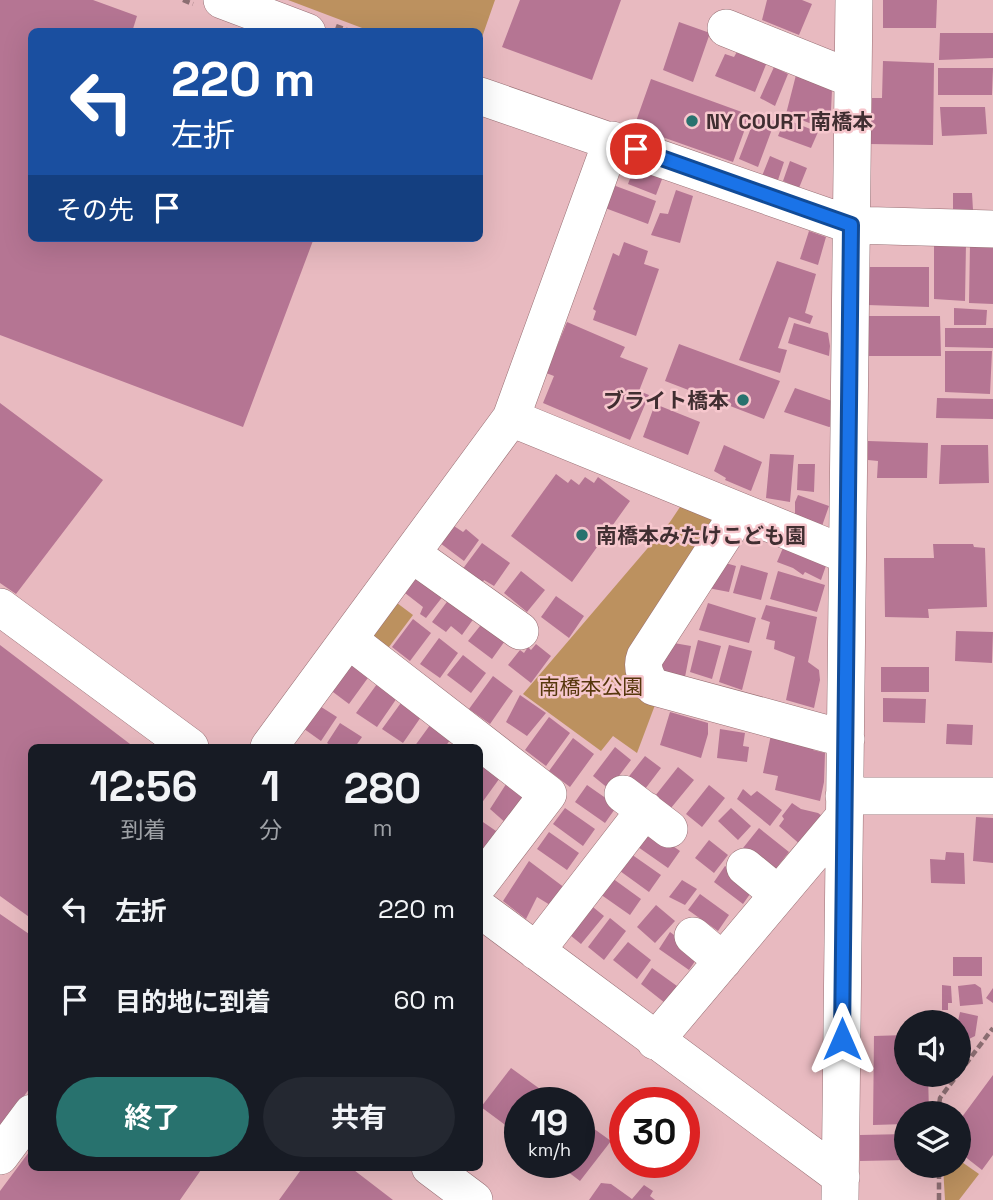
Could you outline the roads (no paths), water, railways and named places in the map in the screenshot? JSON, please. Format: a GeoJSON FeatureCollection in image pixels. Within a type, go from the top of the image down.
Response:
{"type":"FeatureCollection","features":[{"type":"Feature","properties":{"kind":"street"},"geometry":{"type":"LineString","coordinates":[[222,0],[296,28]]}},
{"type":"Feature","properties":{"kind":"street"},"geometry":{"type":"LineString","coordinates":[[841,1189],[854,0]]}},
{"type":"Feature","properties":{"kind":"street"},"geometry":{"type":"LineString","coordinates":[[726,28],[853,79]]}},
{"type":"Feature","properties":{"kind":"street"},"geometry":{"type":"LineString","coordinates":[[483,97],[851,225],[993,229]]}},
{"type":"Feature","properties":{"kind":"street"},"geometry":{"type":"LineString","coordinates":[[271,744],[511,418],[612,141]]}},
{"type":"Feature","properties":{"kind":"street"},"geometry":{"type":"LineString","coordinates":[[511,418],[846,555]]}},
{"type":"Feature","properties":{"kind":"street"},"geometry":{"type":"LineString","coordinates":[[739,512],[645,657],[643,665],[647,678],[654,687],[846,739]]}},
{"type":"Feature","properties":{"kind":"street"},"geometry":{"type":"LineString","coordinates":[[412,554],[520,631]]}},
{"type":"Feature","properties":{"kind":"street"},"geometry":{"type":"LineString","coordinates":[[0,607],[186,744]]}},
{"type":"Feature","properties":{"kind":"street"},"geometry":{"type":"LineString","coordinates":[[349,640],[548,794],[483,879]]}},
{"type":"Feature","properties":{"kind":"street"},"geometry":{"type":"LineString","coordinates":[[655,1041],[778,894],[844,807],[993,796]]}},
{"type":"Feature","properties":{"kind":"street"},"geometry":{"type":"LineString","coordinates":[[536,951],[592,858],[646,811]]}},
{"type":"Feature","properties":{"kind":"street"},"geometry":{"type":"LineString","coordinates":[[745,867],[778,894]]}},
{"type":"Feature","properties":{"kind":"street"},"geometry":{"type":"LineString","coordinates":[[483,911],[655,1041],[841,1189]]}},
{"type":"Feature","properties":{"kind":"street"},"geometry":{"type":"LineString","coordinates":[[693,936],[723,961]]}},
{"type":"Feature","properties":{"kind":"street"},"geometry":{"type":"LineString","coordinates":[[0,1156],[28,1118]]}},
{"type":"Feature","properties":{"kind":"street"},"geometry":{"type":"LineString","coordinates":[[435,1171],[474,1200]]}},
{"type":"Feature","properties":{"kind":"place","name":"NY COURT 南橋本"},"geometry":{"type":"Point","coordinates":[692,121]}},
{"type":"Feature","properties":{"kind":"place","name":"ブライト橋本"},"geometry":{"type":"Point","coordinates":[743,400]}},
{"type":"Feature","properties":{"kind":"place","name":"南橋本みたけこども園"},"geometry":{"type":"Point","coordinates":[582,535]}},
{"type":"Feature","properties":{"kind":"park label","name":"南橋本公園"},"geometry":{"type":"Point","coordinates":[591,686]}}]}
